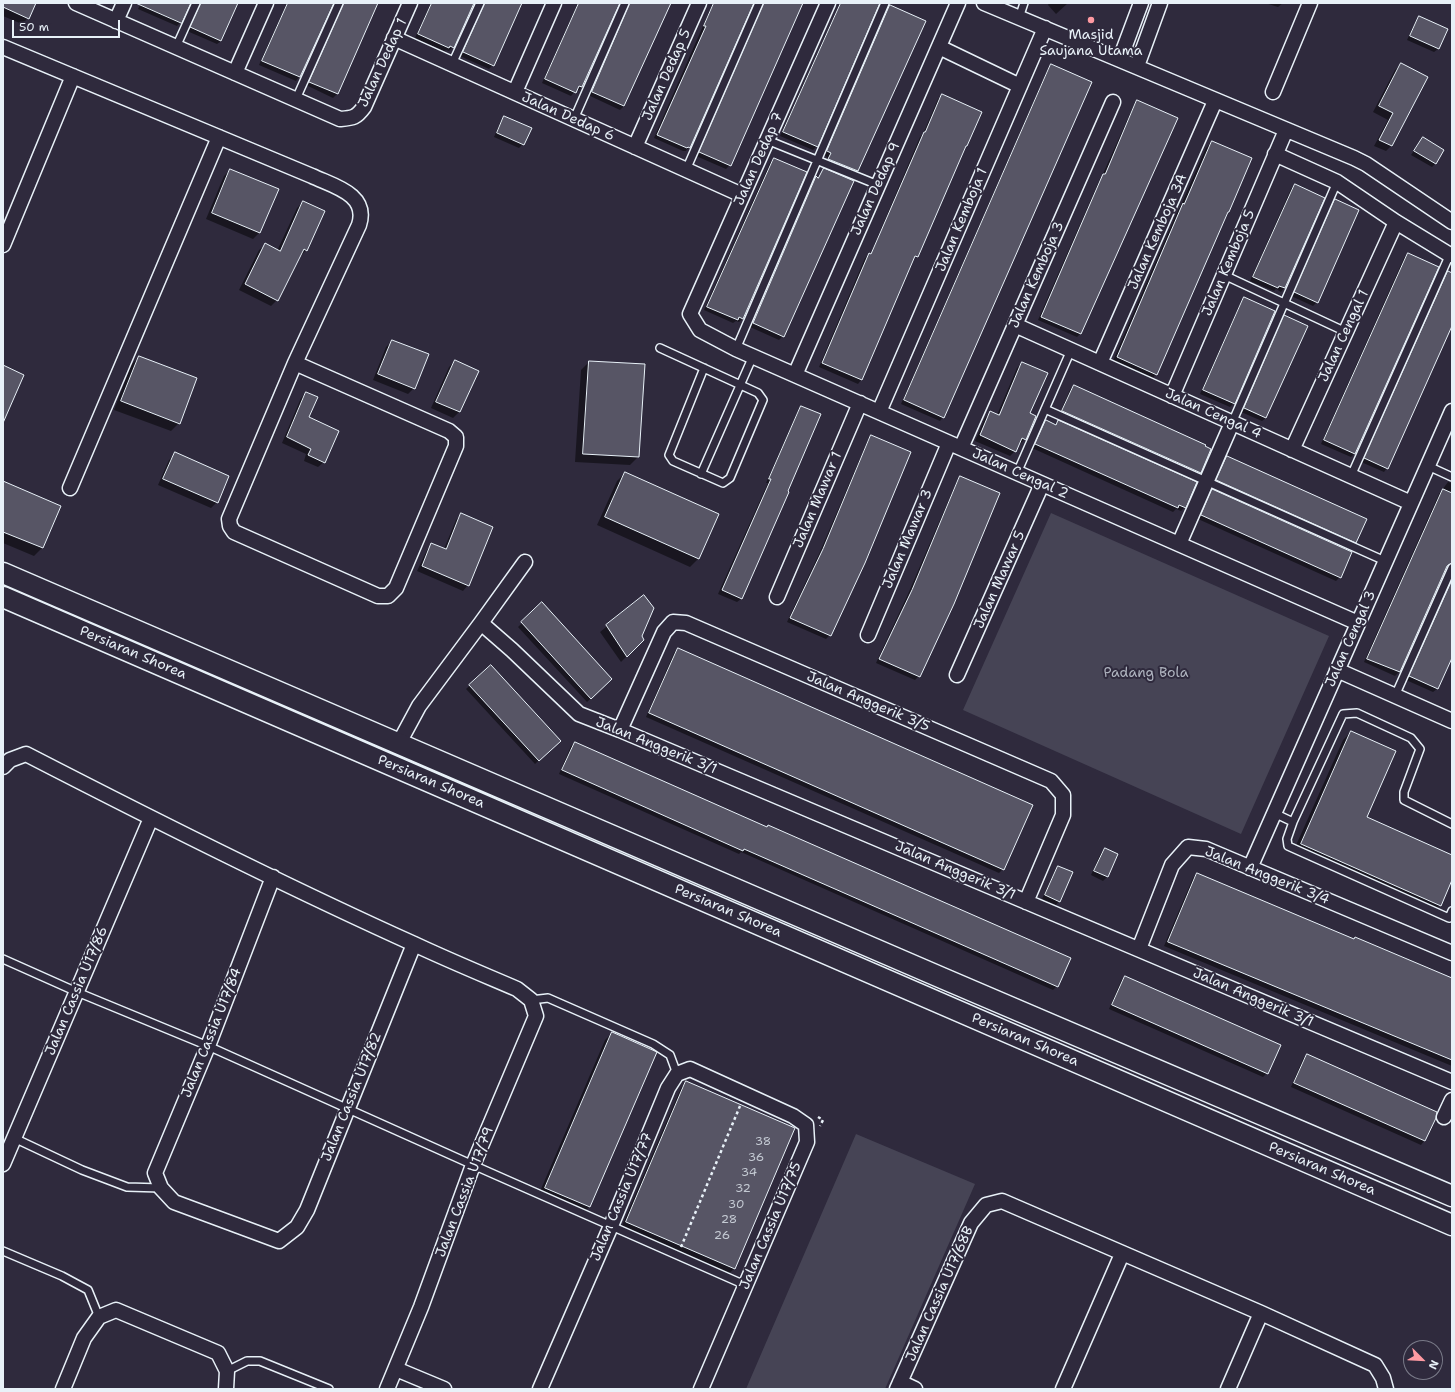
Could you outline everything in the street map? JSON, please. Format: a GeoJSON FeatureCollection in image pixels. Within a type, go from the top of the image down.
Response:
{"type":"FeatureCollection","features":[{"type":"Feature","properties":{"kind":"main road","name":"Persiaran Shorea"},"geometry":{"type":"LineString","coordinates":[[3,573],[1452,1196]]}},
{"type":"Feature","properties":{"kind":"main road","name":"Persiaran Shorea"},"geometry":{"type":"LineString","coordinates":[[3,597],[1452,1225]]}},
{"type":"Feature","properties":{"kind":"main road"},"geometry":{"type":"LineString","coordinates":[[328,737],[344,737],[378,747],[389,748],[399,743],[404,758],[448,789]]}},
{"type":"Feature","properties":{"kind":"street"},"geometry":{"type":"LineString","coordinates":[[76,3],[296,100]]}},
{"type":"Feature","properties":{"kind":"street"},"geometry":{"type":"LineString","coordinates":[[116,21],[124,3]]}},
{"type":"Feature","properties":{"kind":"street"},"geometry":{"type":"LineString","coordinates":[[234,73],[266,3]]}},
{"type":"Feature","properties":{"kind":"street","name":"Jalan Dedap 1"},"geometry":{"type":"LineString","coordinates":[[296,100],[340,119],[358,115],[364,107],[410,3]]}},
{"type":"Feature","properties":{"kind":"street"},"geometry":{"type":"LineString","coordinates":[[515,92],[554,3]]}},
{"type":"Feature","properties":{"kind":"street","name":"Jalan Dedap 5"},"geometry":{"type":"LineString","coordinates":[[635,147],[699,3]]}},
{"type":"Feature","properties":{"kind":"street","name":"Jalan Dedap 7"},"geometry":{"type":"LineString","coordinates":[[690,314],[828,3]]}},
{"type":"Feature","properties":{"kind":"street","name":"Jalan Dedap 9"},"geometry":{"type":"LineString","coordinates":[[795,375],[958,3]]}},
{"type":"Feature","properties":{"kind":"street"},"geometry":{"type":"LineString","coordinates":[[984,3],[1137,66],[1215,101],[1366,164],[1452,222]]}},
{"type":"Feature","properties":{"kind":"street"},"geometry":{"type":"LineString","coordinates":[[1120,59],[1141,3]]}},
{"type":"Feature","properties":{"kind":"street"},"geometry":{"type":"LineString","coordinates":[[1137,66],[1160,3]]}},
{"type":"Feature","properties":{"kind":"street"},"geometry":{"type":"LineString","coordinates":[[1273,92],[1310,3]]}},
{"type":"Feature","properties":{"kind":"street","name":"Jalan Kemboja 1"},"geometry":{"type":"LineString","coordinates":[[879,412],[1045,28]]}},
{"type":"Feature","properties":{"kind":"street","name":"Jalan Dedap 6"},"geometry":{"type":"LineString","coordinates":[[394,38],[742,195]]}},
{"type":"Feature","properties":{"kind":"street"},"geometry":{"type":"LineString","coordinates":[[3,47],[312,176],[356,199],[361,210],[359,224],[295,363],[229,519],[230,526],[234,532],[378,596],[388,596],[396,588],[456,446],[456,437],[449,431],[295,363]]}},
{"type":"Feature","properties":{"kind":"street"},"geometry":{"type":"LineString","coordinates":[[939,47],[1020,86]]}},
{"type":"Feature","properties":{"kind":"street"},"geometry":{"type":"LineString","coordinates":[[3,245],[73,76]]}},
{"type":"Feature","properties":{"kind":"street","name":"Jalan Kemboja 3A"},"geometry":{"type":"LineString","coordinates":[[1100,363],[1215,101]]}},
{"type":"Feature","properties":{"kind":"street","name":"Jalan Kemboja 3"},"geometry":{"type":"LineString","coordinates":[[955,445],[1015,325],[1113,102]]}},
{"type":"Feature","properties":{"kind":"street","name":"Jalan Kemboja 5"},"geometry":{"type":"LineString","coordinates":[[1172,396],[1286,130]]}},
{"type":"Feature","properties":{"kind":"street"},"geometry":{"type":"LineString","coordinates":[[70,488],[219,137]]}},
{"type":"Feature","properties":{"kind":"street"},"geometry":{"type":"LineString","coordinates":[[1275,154],[1337,182],[1396,222],[1451,252]]}},
{"type":"Feature","properties":{"kind":"street","name":"Jalan Cengal 1"},"geometry":{"type":"LineString","coordinates":[[1292,450],[1396,222]]}},
{"type":"Feature","properties":{"kind":"street","name":"Jalan Cengal 2"},"geometry":{"type":"LineString","coordinates":[[690,314],[700,330],[736,349],[1358,623]]}},
{"type":"Feature","properties":{"kind":"street","name":"Jalan Cengal 4"},"geometry":{"type":"LineString","coordinates":[[1015,325],[1411,503]]}},
{"type":"Feature","properties":{"kind":"street","name":"Jalan Mawar 1"},"geometry":{"type":"LineString","coordinates":[[777,597],[860,403]]}},
{"type":"Feature","properties":{"kind":"street","name":"Jalan Cengal 3"},"geometry":{"type":"LineString","coordinates":[[1250,868],[1452,411]]}},
{"type":"Feature","properties":{"kind":"street"},"geometry":{"type":"LineString","coordinates":[[1179,544],[1232,423]]}},
{"type":"Feature","properties":{"kind":"street","name":"Jalan Mawar 3"},"geometry":{"type":"LineString","coordinates":[[868,636],[955,445]]}},
{"type":"Feature","properties":{"kind":"street","name":"Jalan Mawar 5"},"geometry":{"type":"LineString","coordinates":[[957,676],[1042,484]]}},
{"type":"Feature","properties":{"kind":"street"},"geometry":{"type":"LineString","coordinates":[[399,743],[419,706],[524,562]]}},
{"type":"Feature","properties":{"kind":"street","name":"Jalan Anggerik 3/5"},"geometry":{"type":"LineString","coordinates":[[620,730],[664,632],[673,622],[686,623],[1051,781],[1063,795],[1063,815],[1026,902]]}},
{"type":"Feature","properties":{"kind":"street","name":"Jalan Anggerik 3/1"},"geometry":{"type":"LineString","coordinates":[[481,623],[512,650],[578,714],[620,730],[1452,1082]]}},
{"type":"Feature","properties":{"kind":"street"},"geometry":{"type":"LineString","coordinates":[[1337,670],[1452,721]]}},
{"type":"Feature","properties":{"kind":"street"},"geometry":{"type":"LineString","coordinates":[[3,767],[10,760],[26,754],[151,818],[273,877],[414,944],[517,989],[531,1000]]}},
{"type":"Feature","properties":{"kind":"street","name":"Jalan Cassia U17/86"},"geometry":{"type":"LineString","coordinates":[[3,1164],[151,818]]}},
{"type":"Feature","properties":{"kind":"street","name":"Jalan Anggerik 3/4"},"geometry":{"type":"LineString","coordinates":[[1139,949],[1172,865],[1188,847],[1206,849],[1452,953]]}},
{"type":"Feature","properties":{"kind":"street","name":"Jalan Cassia U17/84"},"geometry":{"type":"LineString","coordinates":[[161,1188],[155,1173],[208,1046],[273,877]]}},
{"type":"Feature","properties":{"kind":"street","name":"Jalan Cassia U17/82"},"geometry":{"type":"LineString","coordinates":[[161,1188],[174,1202],[279,1241],[297,1226],[307,1210],[414,944]]}},
{"type":"Feature","properties":{"kind":"street","name":"Jalan Cassia U17/79"},"geometry":{"type":"LineString","coordinates":[[387,1389],[421,1307],[473,1165],[536,1016],[531,1000]]}},
{"type":"Feature","properties":{"kind":"street"},"geometry":{"type":"LineString","coordinates":[[678,1074],[690,1069],[745,1094]]}},
{"type":"Feature","properties":{"kind":"street","name":"Jalan Cassia U17/77"},"geometry":{"type":"LineString","coordinates":[[540,1389],[611,1226],[668,1088],[678,1074]]}},
{"type":"Feature","properties":{"kind":"street","name":"Jalan Cassia U17/75"},"geometry":{"type":"LineString","coordinates":[[701,1389],[807,1142],[806,1126],[794,1116],[745,1094]]}},
{"type":"Feature","properties":{"kind":"street"},"geometry":{"type":"LineString","coordinates":[[1444,1117],[1452,1100]]}},
{"type":"Feature","properties":{"kind":"street","name":"Jalan Cassia U17/68B"},"geometry":{"type":"LineString","coordinates":[[899,1386],[971,1223],[986,1205],[1002,1201],[1261,1313],[1375,1365],[1383,1378],[1386,1389]]}},
{"type":"Feature","properties":{"kind":"street"},"geometry":{"type":"LineString","coordinates":[[1063,1389],[1122,1254]]}},
{"type":"Feature","properties":{"kind":"street"},"geometry":{"type":"LineString","coordinates":[[63,1389],[84,1338],[99,1317],[116,1310],[218,1353],[227,1371],[226,1389]]}},
{"type":"Feature","properties":{"kind":"street"},"geometry":{"type":"LineString","coordinates":[[1228,1389],[1261,1313]]}},
{"type":"Feature","properties":{"kind":"street"},"geometry":{"type":"LineString","coordinates":[[396,1369],[444,1389]]}},
{"type":"Feature","properties":{"kind":"street"},"geometry":{"type":"LineString","coordinates":[[899,1386],[915,1389]]}},
{"type":"Feature","properties":{"kind":"lane"},"geometry":{"type":"LineString","coordinates":[[176,47],[196,3]]}},
{"type":"Feature","properties":{"kind":"lane"},"geometry":{"type":"LineString","coordinates":[[296,100],[339,3]]}},
{"type":"Feature","properties":{"kind":"lane"},"geometry":{"type":"LineString","coordinates":[[452,64],[480,3]]}},
{"type":"Feature","properties":{"kind":"lane"},"geometry":{"type":"LineString","coordinates":[[574,119],[625,3]]}},
{"type":"Feature","properties":{"kind":"lane"},"geometry":{"type":"LineString","coordinates":[[686,170],[758,3]]}},
{"type":"Feature","properties":{"kind":"lane"},"geometry":{"type":"LineString","coordinates":[[736,349],[885,3]]}},
{"type":"Feature","properties":{"kind":"lane"},"geometry":{"type":"LineString","coordinates":[[1019,18],[1024,3]]}},
{"type":"Feature","properties":{"kind":"lane"},"geometry":{"type":"LineString","coordinates":[[767,140],[878,185]]}},
{"type":"Feature","properties":{"kind":"lane"},"geometry":{"type":"LineString","coordinates":[[1232,423],[1337,182]]}},
{"type":"Feature","properties":{"kind":"lane"},"geometry":{"type":"LineString","coordinates":[[1351,476],[1451,252]]}},
{"type":"Feature","properties":{"kind":"lane"},"geometry":{"type":"LineString","coordinates":[[1224,275],[1346,332]]}},
{"type":"Feature","properties":{"kind":"lane"},"geometry":{"type":"LineString","coordinates":[[660,348],[704,368],[740,385],[758,393],[763,400],[730,478],[723,483],[673,461],[668,454],[704,368]]}},
{"type":"Feature","properties":{"kind":"lane"},"geometry":{"type":"LineString","coordinates":[[1017,472],[1071,350]]}},
{"type":"Feature","properties":{"kind":"lane"},"geometry":{"type":"LineString","coordinates":[[701,474],[753,356]]}},
{"type":"Feature","properties":{"kind":"lane"},"geometry":{"type":"LineString","coordinates":[[1045,409],[1385,561]]}},
{"type":"Feature","properties":{"kind":"lane"},"geometry":{"type":"LineString","coordinates":[[1428,466],[1452,477]]}},
{"type":"Feature","properties":{"kind":"lane"},"geometry":{"type":"LineString","coordinates":[[1396,696],[1452,568]]}},
{"type":"Feature","properties":{"kind":"lane"},"geometry":{"type":"LineString","coordinates":[[1452,824],[1404,800],[1404,792],[1420,749],[1410,738],[1357,713],[1343,714],[1293,822],[1287,839],[1288,846],[1449,918],[1452,911]]}},
{"type":"Feature","properties":{"kind":"lane"},"geometry":{"type":"LineString","coordinates":[[1274,813],[1293,822]]}},
{"type":"Feature","properties":{"kind":"lane"},"geometry":{"type":"LineString","coordinates":[[3,959],[77,992],[208,1046],[745,1285]]}},
{"type":"Feature","properties":{"kind":"lane"},"geometry":{"type":"LineString","coordinates":[[531,1000],[548,998],[653,1044],[670,1055],[678,1074]]}},
{"type":"Feature","properties":{"kind":"lane"},"geometry":{"type":"LineString","coordinates":[[14,1138],[82,1170],[127,1187],[161,1188]]}},
{"type":"Feature","properties":{"kind":"lane"},"geometry":{"type":"LineString","coordinates":[[3,1251],[62,1276],[88,1290],[99,1317]]}},
{"type":"Feature","properties":{"kind":"lane"},"geometry":{"type":"LineString","coordinates":[[227,1371],[247,1361],[260,1361],[329,1389]]}},
{"type":"Feature","properties":{"kind":"path"},"geometry":{"type":"LineString","coordinates":[[677,1254],[745,1094]]}},
{"type":"Feature","properties":{"kind":"green space","name":"Padang Bola"},"geometry":{"type":"Polygon","coordinates":[[[1051,513],[1329,636],[1241,834],[963,710],[1051,513]]]}},
{"type":"Feature","properties":{"kind":"green space"},"geometry":{"type":"Polygon","coordinates":[[[856,1134],[975,1184],[885,1389],[746,1389],[856,1134]]]}},
{"type":"Feature","properties":{"kind":"building"},"geometry":{"type":"Polygon","coordinates":[[[3,3],[36,3],[29,19],[3,7],[3,3]]]}},
{"type":"Feature","properties":{"kind":"building"},"geometry":{"type":"Polygon","coordinates":[[[136,3],[191,3],[182,23],[136,3]]]}},
{"type":"Feature","properties":{"kind":"building"},"geometry":{"type":"Polygon","coordinates":[[[201,3],[238,3],[221,41],[190,27],[201,3]]]}},
{"type":"Feature","properties":{"kind":"building"},"geometry":{"type":"Polygon","coordinates":[[[288,3],[334,3],[300,77],[262,61],[288,3]]]}},
{"type":"Feature","properties":{"kind":"building"},"geometry":{"type":"Polygon","coordinates":[[[344,3],[378,3],[338,94],[309,82],[344,3]]]}},
{"type":"Feature","properties":{"kind":"building"},"geometry":{"type":"Polygon","coordinates":[[[432,3],[474,3],[454,48],[450,46],[449,48],[418,34],[432,3]]]}},
{"type":"Feature","properties":{"kind":"building"},"geometry":{"type":"Polygon","coordinates":[[[485,3],[522,3],[494,66],[463,52],[485,3]]]}},
{"type":"Feature","properties":{"kind":"building"},"geometry":{"type":"Polygon","coordinates":[[[579,3],[620,3],[582,87],[579,86],[576,93],[545,79],[579,3]]]}},
{"type":"Feature","properties":{"kind":"building"},"geometry":{"type":"Polygon","coordinates":[[[630,3],[671,3],[624,106],[592,92],[630,3]]]}},
{"type":"Feature","properties":{"kind":"building"},"geometry":{"type":"Polygon","coordinates":[[[714,3],[754,3],[690,148],[687,148],[657,135],[706,26],[704,26],[714,3]]]}},
{"type":"Feature","properties":{"kind":"building"},"geometry":{"type":"Polygon","coordinates":[[[764,3],[803,3],[731,166],[699,152],[764,3]]]}},
{"type":"Feature","properties":{"kind":"building"},"geometry":{"type":"Polygon","coordinates":[[[841,3],[880,3],[818,147],[783,132],[841,3]]]}},
{"type":"Feature","properties":{"kind":"building"},"geometry":{"type":"Polygon","coordinates":[[[890,5],[926,21],[858,171],[828,159],[831,153],[827,151],[890,5]]]}},
{"type":"Feature","properties":{"kind":"building"},"geometry":{"type":"Polygon","coordinates":[[[1419,16],[1448,29],[1439,49],[1410,36],[1419,16]]]}},
{"type":"Feature","properties":{"kind":"building"},"geometry":{"type":"Polygon","coordinates":[[[1401,63],[1428,77],[1392,146],[1379,140],[1393,113],[1379,106],[1401,63]]]}},
{"type":"Feature","properties":{"kind":"building"},"geometry":{"type":"Polygon","coordinates":[[[1051,64],[1092,82],[944,418],[904,400],[1051,64]]]}},
{"type":"Feature","properties":{"kind":"building"},"geometry":{"type":"Polygon","coordinates":[[[942,94],[982,112],[918,257],[915,256],[862,380],[822,363],[869,253],[871,254],[942,94]]]}},
{"type":"Feature","properties":{"kind":"building"},"geometry":{"type":"Polygon","coordinates":[[[1137,100],[1178,118],[1081,334],[1041,317],[1137,100]]]}},
{"type":"Feature","properties":{"kind":"building"},"geometry":{"type":"Polygon","coordinates":[[[504,116],[532,128],[524,145],[497,133],[504,116]]]}},
{"type":"Feature","properties":{"kind":"building"},"geometry":{"type":"Polygon","coordinates":[[[1423,137],[1444,150],[1436,164],[1414,151],[1423,137]]]}},
{"type":"Feature","properties":{"kind":"building"},"geometry":{"type":"Polygon","coordinates":[[[1212,141],[1252,158],[1157,375],[1117,357],[1183,203],[1184,204],[1212,141]]]}},
{"type":"Feature","properties":{"kind":"building"},"geometry":{"type":"Polygon","coordinates":[[[774,158],[807,172],[743,319],[739,317],[738,320],[707,307],[774,158]]]}},
{"type":"Feature","properties":{"kind":"building"},"geometry":{"type":"Polygon","coordinates":[[[824,168],[854,181],[784,337],[753,323],[816,176],[818,178],[824,168]]]}},
{"type":"Feature","properties":{"kind":"building"},"geometry":{"type":"Polygon","coordinates":[[[230,169],[279,189],[260,233],[212,213],[230,169]]]}},
{"type":"Feature","properties":{"kind":"building"},"geometry":{"type":"Polygon","coordinates":[[[1295,184],[1325,198],[1285,288],[1279,286],[1278,288],[1253,277],[1295,184]]]}},
{"type":"Feature","properties":{"kind":"building"},"geometry":{"type":"Polygon","coordinates":[[[1335,199],[1359,210],[1318,303],[1294,292],[1335,199]]]}},
{"type":"Feature","properties":{"kind":"building"},"geometry":{"type":"Polygon","coordinates":[[[303,201],[325,211],[307,251],[304,249],[278,301],[245,284],[265,243],[280,251],[303,201]]]}},
{"type":"Feature","properties":{"kind":"building"},"geometry":{"type":"Polygon","coordinates":[[[1408,253],[1439,267],[1355,454],[1324,440],[1408,253]]]}},
{"type":"Feature","properties":{"kind":"building"},"geometry":{"type":"Polygon","coordinates":[[[1448,271],[1452,273],[1452,326],[1388,469],[1364,458],[1448,271]]]}},
{"type":"Feature","properties":{"kind":"building"},"geometry":{"type":"Polygon","coordinates":[[[1244,297],[1275,311],[1235,404],[1203,390],[1244,297]]]}},
{"type":"Feature","properties":{"kind":"building"},"geometry":{"type":"Polygon","coordinates":[[[1284,315],[1308,326],[1266,418],[1244,408],[1284,315]]]}},
{"type":"Feature","properties":{"kind":"building"},"geometry":{"type":"Polygon","coordinates":[[[392,340],[429,354],[415,389],[378,374],[392,340]]]}},
{"type":"Feature","properties":{"kind":"building"},"geometry":{"type":"Polygon","coordinates":[[[139,356],[197,378],[180,424],[121,401],[139,356]]]}},
{"type":"Feature","properties":{"kind":"building"},"geometry":{"type":"Polygon","coordinates":[[[455,360],[479,371],[460,412],[436,402],[455,360]]]}},
{"type":"Feature","properties":{"kind":"building"},"geometry":{"type":"Polygon","coordinates":[[[589,361],[645,364],[639,457],[583,454],[589,361]]]}},
{"type":"Feature","properties":{"kind":"building"},"geometry":{"type":"Polygon","coordinates":[[[1022,362],[1048,373],[1030,413],[1036,416],[1026,440],[1022,438],[1016,452],[980,435],[990,411],[999,415],[1022,362]]]}},
{"type":"Feature","properties":{"kind":"building"},"geometry":{"type":"Polygon","coordinates":[[[3,365],[24,375],[3,423],[3,365]]]}},
{"type":"Feature","properties":{"kind":"building"},"geometry":{"type":"Polygon","coordinates":[[[1074,385],[1206,445],[1205,446],[1211,449],[1201,473],[1062,411],[1074,385]]]}},
{"type":"Feature","properties":{"kind":"building"},"geometry":{"type":"Polygon","coordinates":[[[306,392],[318,397],[309,417],[339,431],[325,463],[308,455],[311,449],[287,437],[306,392]]]}},
{"type":"Feature","properties":{"kind":"building"},"geometry":{"type":"Polygon","coordinates":[[[801,406],[821,414],[788,491],[789,492],[742,599],[722,590],[771,479],[769,479],[801,406]]]}},
{"type":"Feature","properties":{"kind":"building"},"geometry":{"type":"Polygon","coordinates":[[[1046,420],[1056,425],[1058,420],[1197,482],[1186,508],[1179,505],[1178,508],[1035,444],[1046,420]]]}},
{"type":"Feature","properties":{"kind":"building"},"geometry":{"type":"Polygon","coordinates":[[[871,435],[911,452],[865,563],[831,636],[790,618],[823,549],[871,435]]]}},
{"type":"Feature","properties":{"kind":"building"},"geometry":{"type":"Polygon","coordinates":[[[175,452],[229,476],[218,503],[163,479],[175,452]]]}},
{"type":"Feature","properties":{"kind":"building"},"geometry":{"type":"Polygon","coordinates":[[[1227,456],[1367,519],[1356,543],[1216,480],[1227,456]]]}},
{"type":"Feature","properties":{"kind":"building"},"geometry":{"type":"Polygon","coordinates":[[[625,472],[719,514],[699,559],[605,517],[625,472]]]}},
{"type":"Feature","properties":{"kind":"building"},"geometry":{"type":"Polygon","coordinates":[[[960,476],[1000,493],[954,604],[920,677],[879,659],[912,590],[960,476]]]}},
{"type":"Feature","properties":{"kind":"building"},"geometry":{"type":"Polygon","coordinates":[[[3,481],[61,506],[43,548],[3,532],[3,481]]]}},
{"type":"Feature","properties":{"kind":"building"},"geometry":{"type":"Polygon","coordinates":[[[1212,489],[1352,552],[1341,578],[1201,515],[1212,489]]]}},
{"type":"Feature","properties":{"kind":"building"},"geometry":{"type":"Polygon","coordinates":[[[1443,489],[1452,493],[1452,563],[1447,566],[1400,672],[1367,659],[1443,489]]]}},
{"type":"Feature","properties":{"kind":"building"},"geometry":{"type":"Polygon","coordinates":[[[461,513],[493,527],[469,586],[422,566],[431,543],[446,549],[461,513]]]}},
{"type":"Feature","properties":{"kind":"building"},"geometry":{"type":"Polygon","coordinates":[[[1452,580],[1452,658],[1438,689],[1409,676],[1452,580]]]}},
{"type":"Feature","properties":{"kind":"building"},"geometry":{"type":"Polygon","coordinates":[[[644,595],[654,608],[642,636],[644,640],[627,657],[606,625],[644,595]]]}},
{"type":"Feature","properties":{"kind":"building"},"geometry":{"type":"Polygon","coordinates":[[[542,602],[612,679],[591,699],[521,622],[542,602]]]}},
{"type":"Feature","properties":{"kind":"building"},"geometry":{"type":"Polygon","coordinates":[[[678,648],[1033,805],[1004,870],[649,713],[678,648]]]}},
{"type":"Feature","properties":{"kind":"building"},"geometry":{"type":"Polygon","coordinates":[[[491,665],[561,741],[539,761],[469,685],[491,665]]]}},
{"type":"Feature","properties":{"kind":"building"},"geometry":{"type":"Polygon","coordinates":[[[1351,731],[1396,751],[1367,817],[1452,855],[1452,880],[1441,906],[1301,844],[1351,731]]]}},
{"type":"Feature","properties":{"kind":"building"},"geometry":{"type":"Polygon","coordinates":[[[575,742],[767,827],[768,825],[1071,958],[1058,987],[744,849],[743,851],[562,770],[575,742]]]}},
{"type":"Feature","properties":{"kind":"building"},"geometry":{"type":"Polygon","coordinates":[[[1105,848],[1118,854],[1108,877],[1094,871],[1105,848]]]}},
{"type":"Feature","properties":{"kind":"building"},"geometry":{"type":"Polygon","coordinates":[[[1058,866],[1073,872],[1060,902],[1045,895],[1058,866]]]}},
{"type":"Feature","properties":{"kind":"building"},"geometry":{"type":"Polygon","coordinates":[[[1197,873],[1354,939],[1355,937],[1452,978],[1452,1060],[1168,942],[1197,873]]]}},
{"type":"Feature","properties":{"kind":"building"},"geometry":{"type":"Polygon","coordinates":[[[1125,976],[1281,1045],[1268,1074],[1112,1005],[1125,976]]]}},
{"type":"Feature","properties":{"kind":"building"},"geometry":{"type":"Polygon","coordinates":[[[612,1032],[657,1052],[590,1207],[545,1188],[612,1032]]]}},
{"type":"Feature","properties":{"kind":"building"},"geometry":{"type":"Polygon","coordinates":[[[1307,1054],[1437,1112],[1436,1118],[1425,1141],[1294,1083],[1307,1054]]]}},
{"type":"Feature","properties":{"kind":"building"},"geometry":{"type":"Polygon","coordinates":[[[686,1081],[795,1128],[735,1269],[626,1222],[686,1081]]]}},
{"type":"Feature","properties":{"kind":"place","name":"Masjid Saujana Utama"},"geometry":{"type":"Point","coordinates":[1091,20]}}]}
